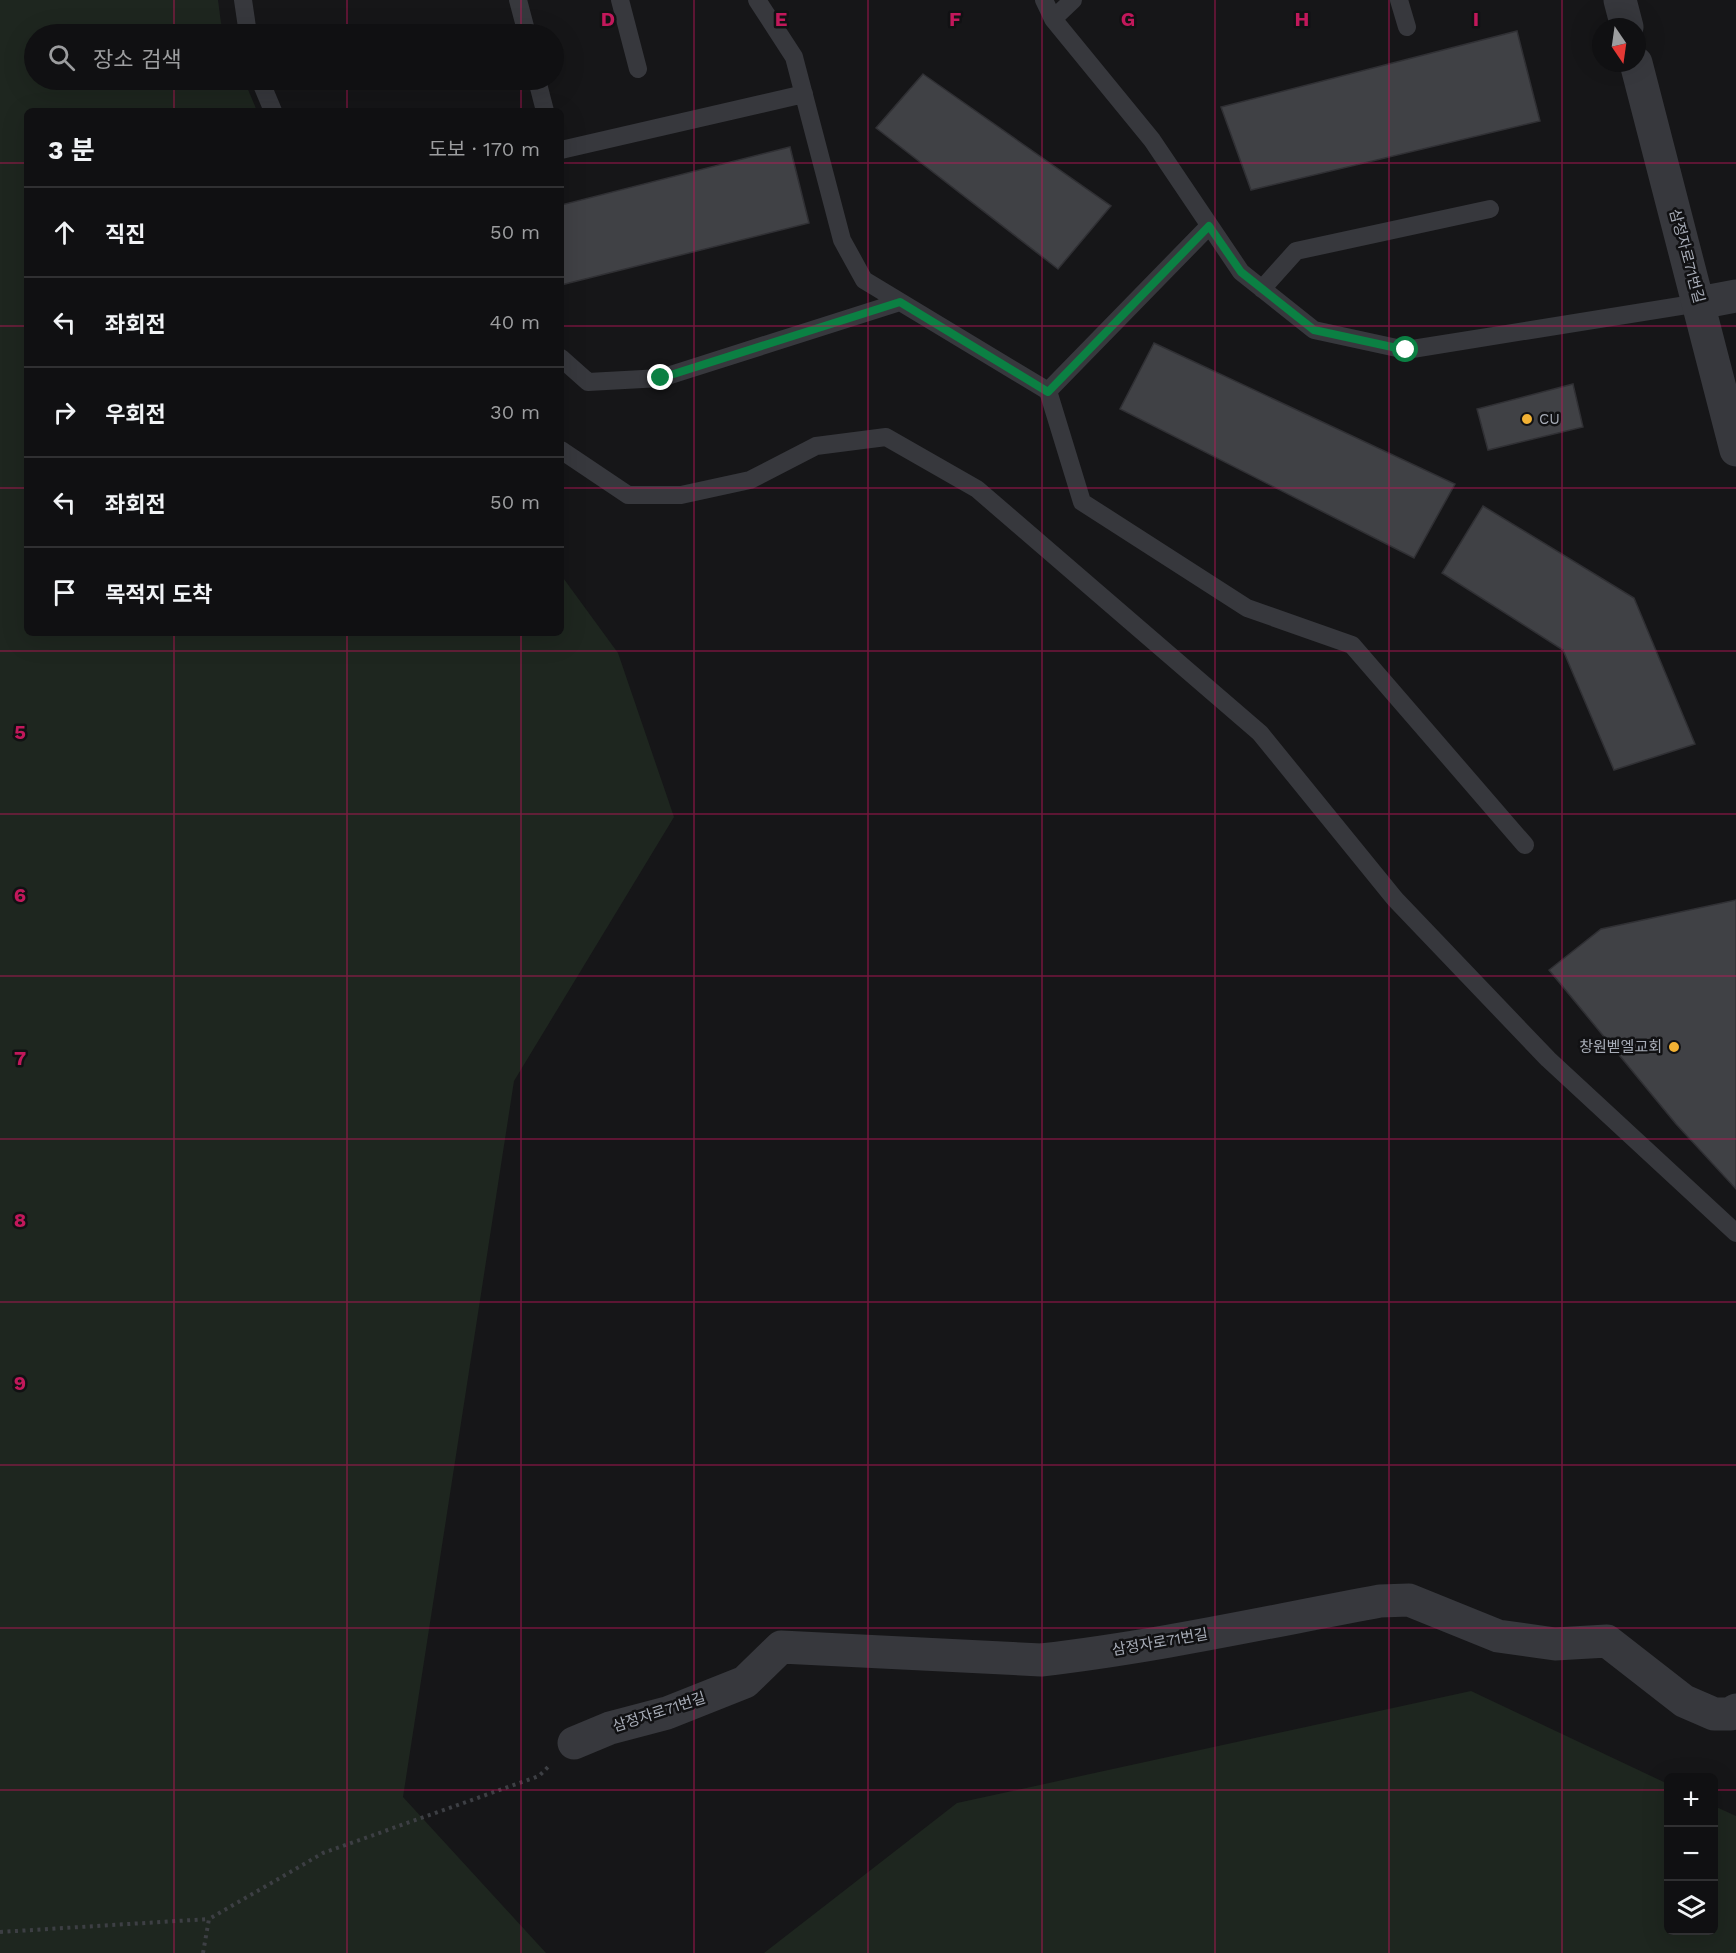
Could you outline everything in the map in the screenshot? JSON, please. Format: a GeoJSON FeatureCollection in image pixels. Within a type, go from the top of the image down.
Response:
{"type":"FeatureCollection","features":[{"type":"Feature","properties":{"kind":"street"},"geometry":{"type":"LineString","coordinates":[[1620,0],[1625,18]]}},
{"type":"Feature","properties":{"kind":"street","name":"삼정자로71번길"},"geometry":{"type":"LineString","coordinates":[[1638,72],[1736,450]]}},
{"type":"Feature","properties":{"kind":"street"},"geometry":{"type":"LineString","coordinates":[[1699,303],[1736,296]]}},
{"type":"Feature","properties":{"kind":"street","name":"삼정자로71번길"},"geometry":{"type":"LineString","coordinates":[[574,1743],[610,1728],[667,1713],[745,1683],[781,1647],[1041,1660],[1094,1654],[1390,1600],[1409,1600],[1498,1635],[1555,1644],[1607,1641],[1684,1701],[1714,1714],[1731,1713],[1736,1710]]}},
{"type":"Feature","properties":{"kind":"lane"},"geometry":{"type":"LineString","coordinates":[[243,0],[247,24]]}},
{"type":"Feature","properties":{"kind":"lane"},"geometry":{"type":"LineString","coordinates":[[518,0],[524,24]]}},
{"type":"Feature","properties":{"kind":"lane"},"geometry":{"type":"LineString","coordinates":[[620,0],[638,69]]}},
{"type":"Feature","properties":{"kind":"lane"},"geometry":{"type":"LineString","coordinates":[[757,0],[794,57],[842,240],[864,280],[1048,392],[1082,502],[1247,608],[1352,645],[1525,845]]}},
{"type":"Feature","properties":{"kind":"lane"},"geometry":{"type":"LineString","coordinates":[[1044,0],[1053,19],[1152,140],[1241,272],[1314,330],[1406,350],[1699,303]]}},
{"type":"Feature","properties":{"kind":"lane"},"geometry":{"type":"LineString","coordinates":[[1053,19],[1073,0]]}},
{"type":"Feature","properties":{"kind":"lane"},"geometry":{"type":"LineString","coordinates":[[1399,0],[1407,27]]}},
{"type":"Feature","properties":{"kind":"lane"},"geometry":{"type":"LineString","coordinates":[[264,90],[272,108]]}},
{"type":"Feature","properties":{"kind":"lane"},"geometry":{"type":"LineString","coordinates":[[540,90],[544,108]]}},
{"type":"Feature","properties":{"kind":"lane"},"geometry":{"type":"LineString","coordinates":[[564,149],[804,94]]}},
{"type":"Feature","properties":{"kind":"lane"},"geometry":{"type":"LineString","coordinates":[[1262,289],[1296,251],[1490,209]]}},
{"type":"Feature","properties":{"kind":"lane"},"geometry":{"type":"LineString","coordinates":[[1048,392],[1209,226]]}},
{"type":"Feature","properties":{"kind":"lane"},"geometry":{"type":"LineString","coordinates":[[564,361],[588,382],[661,378],[900,302]]}},
{"type":"Feature","properties":{"kind":"lane"},"geometry":{"type":"LineString","coordinates":[[564,452],[628,495],[681,495],[750,480],[816,446],[886,437],[977,489],[1260,734],[1395,899],[1548,1059],[1736,1233]]}},
{"type":"Feature","properties":{"kind":"path"},"geometry":{"type":"LineString","coordinates":[[0,1932],[209,1919],[323,1853],[539,1776],[574,1743]]}},
{"type":"Feature","properties":{"kind":"path"},"geometry":{"type":"LineString","coordinates":[[202,1953],[209,1919]]}},
{"type":"Feature","properties":{"kind":"shaded area"},"geometry":{"type":"Polygon","coordinates":[[[0,0],[218,0],[221,24],[24,24],[24,90],[248,90],[256,108],[24,108],[24,636],[564,636],[564,579],[618,653],[674,817],[514,1081],[403,1797],[546,1953],[0,1953],[0,0]]]}},
{"type":"Feature","properties":{"kind":"shaded area"},"geometry":{"type":"Polygon","coordinates":[[[1471,1691],[1664,1782],[1664,1935],[1718,1935],[1718,1808],[1736,1816],[1736,1953],[764,1953],[957,1803],[1471,1691]]]}},
{"type":"Feature","properties":{"kind":"building"},"geometry":{"type":"Polygon","coordinates":[[[1517,31],[1540,121],[1251,190],[1221,107],[1517,31]]]}},
{"type":"Feature","properties":{"kind":"building"},"geometry":{"type":"Polygon","coordinates":[[[923,74],[1111,206],[1058,269],[876,128],[923,74]]]}},
{"type":"Feature","properties":{"kind":"building"},"geometry":{"type":"Polygon","coordinates":[[[790,147],[809,223],[564,284],[564,204],[790,147]]]}},
{"type":"Feature","properties":{"kind":"building"},"geometry":{"type":"Polygon","coordinates":[[[1154,343],[1455,484],[1414,558],[1120,409],[1154,343]]]}},
{"type":"Feature","properties":{"kind":"building"},"geometry":{"type":"Polygon","coordinates":[[[1573,384],[1583,427],[1488,450],[1477,409],[1573,384]]]}},
{"type":"Feature","properties":{"kind":"building"},"geometry":{"type":"Polygon","coordinates":[[[1483,506],[1634,598],[1695,744],[1614,770],[1563,650],[1442,573],[1483,506]]]}},
{"type":"Feature","properties":{"kind":"building","name":"창원벧엘교회"},"geometry":{"type":"Polygon","coordinates":[[[1736,900],[1736,1189],[1676,1124],[1549,970],[1601,929],[1736,900]]]}},
{"type":"Feature","properties":{"kind":"place","name":"CU"},"geometry":{"type":"Point","coordinates":[1527,419]}},
{"type":"Feature","properties":{"kind":"place","name":"창원벧엘교회"},"geometry":{"type":"Point","coordinates":[1674,1047]}},
{"type":"Feature","properties":{"kind":"route"},"geometry":{"type":"LineString","coordinates":[[661,378],[900,302],[1048,392],[1209,226],[1241,272],[1314,330],[1406,350]]}}]}
